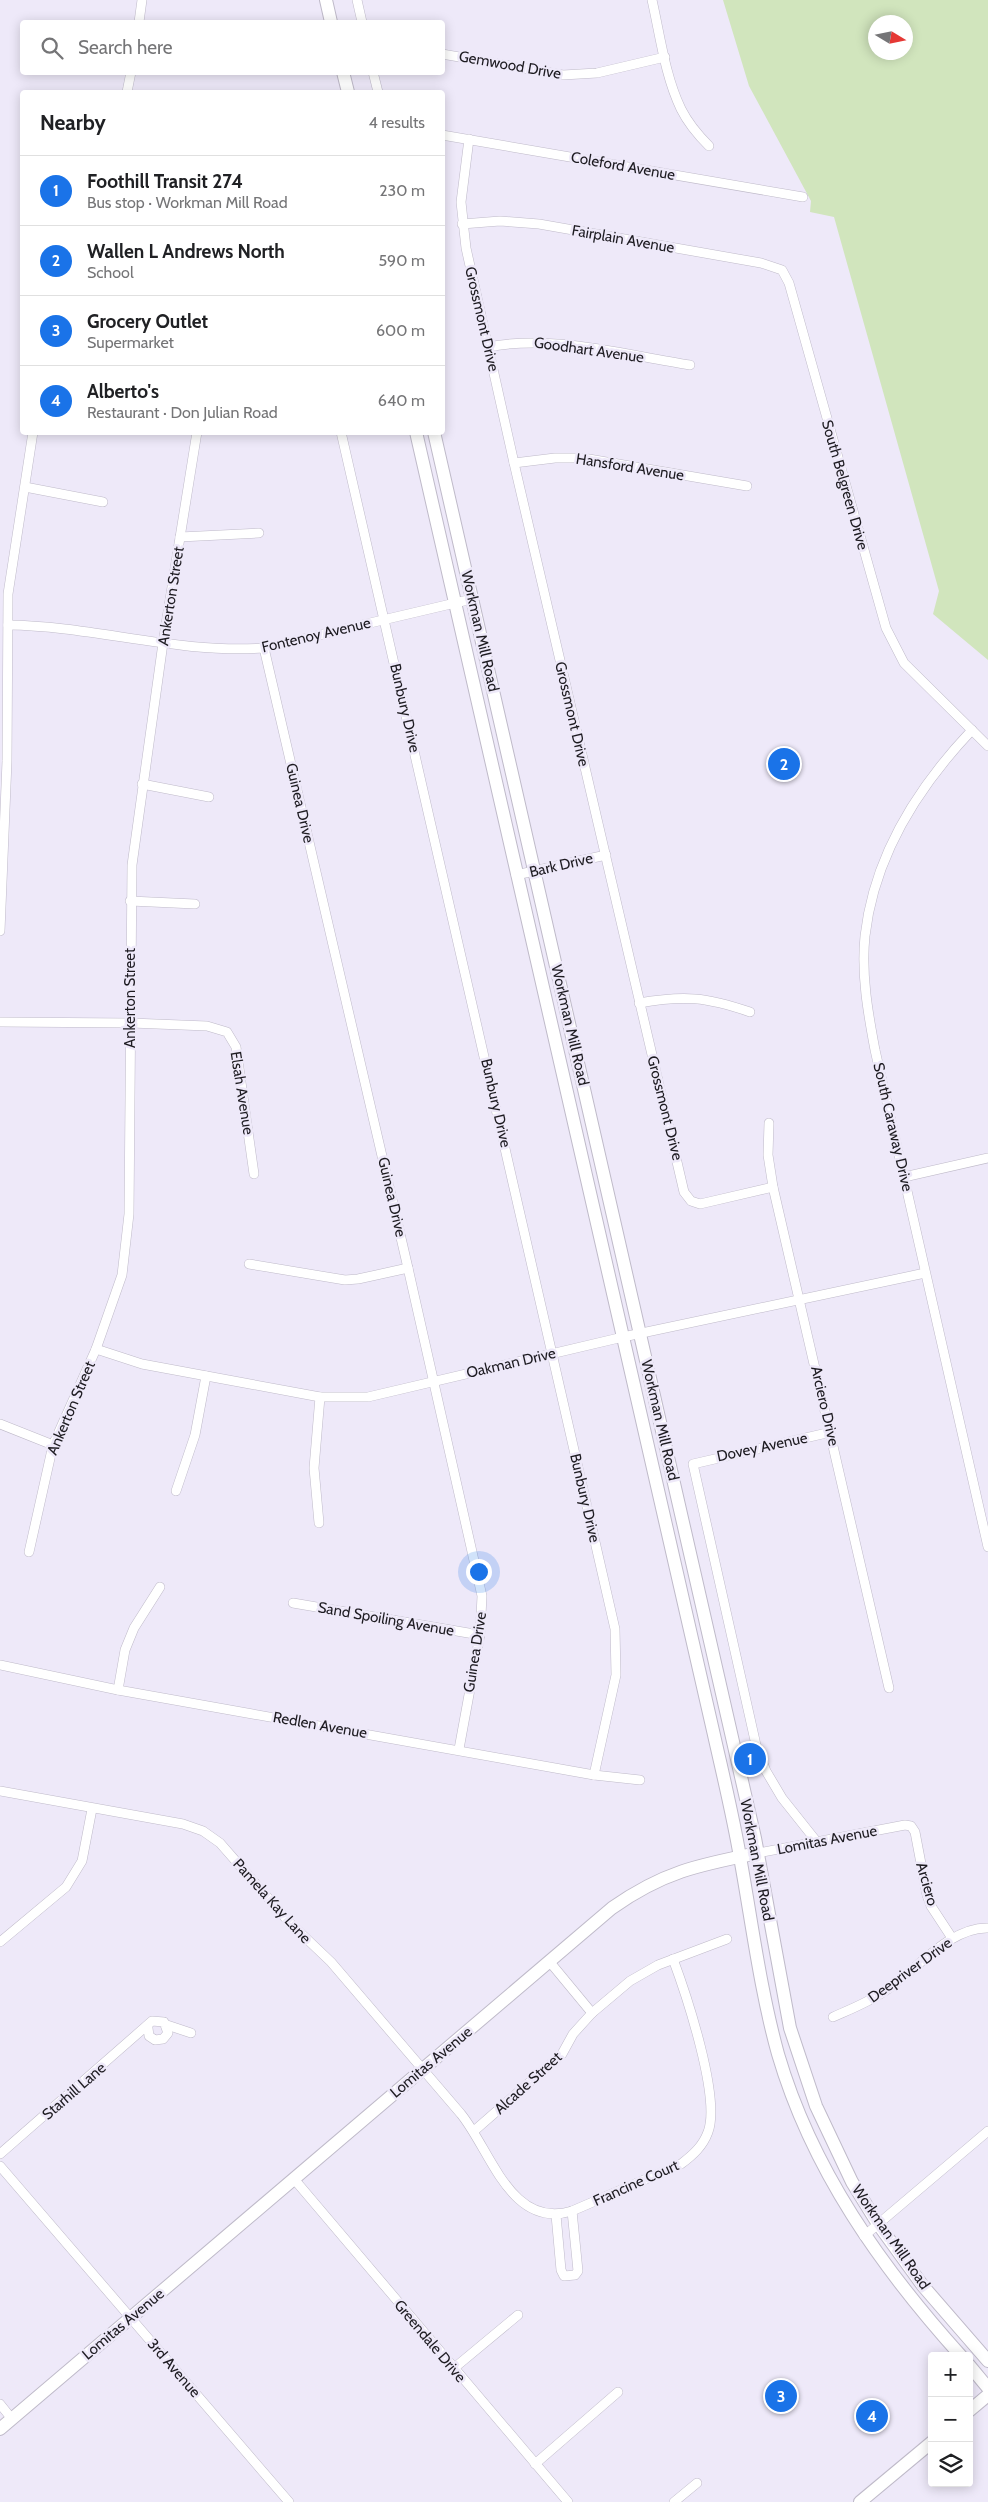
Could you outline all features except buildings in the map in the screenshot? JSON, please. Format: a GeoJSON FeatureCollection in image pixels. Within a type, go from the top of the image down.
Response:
{"type":"FeatureCollection","features":[{"type":"Feature","properties":{"kind":"main road"},"geometry":{"type":"LineString","coordinates":[[326,0],[331,20]]}},
{"type":"Feature","properties":{"kind":"main road"},"geometry":{"type":"LineString","coordinates":[[344,75],[348,90]]}},
{"type":"Feature","properties":{"kind":"main road","name":"Workman Mill Road"},"geometry":{"type":"LineString","coordinates":[[417,435],[740,1856],[761,1980],[778,2054],[793,2097],[818,2157],[842,2202],[864,2236],[913,2300],[958,2352]]}},
{"type":"Feature","properties":{"kind":"main road","name":"Workman Mill Road"},"geometry":{"type":"LineString","coordinates":[[435,435],[758,1852],[780,1986],[802,2068],[834,2147],[878,2224],[924,2286],[988,2361]]}},
{"type":"Feature","properties":{"kind":"main road","name":"Lomitas Avenue"},"geometry":{"type":"LineString","coordinates":[[0,2429],[612,1908],[646,1885],[675,1872],[758,1852]]}},
{"type":"Feature","properties":{"kind":"main road"},"geometry":{"type":"LineString","coordinates":[[973,2370],[988,2388]]}},
{"type":"Feature","properties":{"kind":"main road"},"geometry":{"type":"LineString","coordinates":[[973,2408],[988,2395]]}},
{"type":"Feature","properties":{"kind":"main road"},"geometry":{"type":"LineString","coordinates":[[860,2502],[928,2445]]}},
{"type":"Feature","properties":{"kind":"street"},"geometry":{"type":"LineString","coordinates":[[139,20],[142,0]]}},
{"type":"Feature","properties":{"kind":"street"},"geometry":{"type":"LineString","coordinates":[[357,0],[362,20]]}},
{"type":"Feature","properties":{"kind":"street"},"geometry":{"type":"LineString","coordinates":[[652,0],[665,57],[681,108],[691,126],[709,146]]}},
{"type":"Feature","properties":{"kind":"street","name":"Gemwood Drive"},"geometry":{"type":"LineString","coordinates":[[445,54],[569,75],[598,73],[665,57]]}},
{"type":"Feature","properties":{"kind":"street"},"geometry":{"type":"LineString","coordinates":[[127,90],[130,75]]}},
{"type":"Feature","properties":{"kind":"street"},"geometry":{"type":"LineString","coordinates":[[374,75],[378,90]]}},
{"type":"Feature","properties":{"kind":"street","name":"Coleford Avenue"},"geometry":{"type":"LineString","coordinates":[[445,135],[803,196]]}},
{"type":"Feature","properties":{"kind":"street","name":"Grossmont Drive"},"geometry":{"type":"LineString","coordinates":[[469,139],[462,182],[462,224],[514,463],[606,855],[638,1003],[656,1068],[684,1192],[691,1201],[700,1204],[773,1187]]}},
{"type":"Feature","properties":{"kind":"street","name":"Fairplain Avenue"},"geometry":{"type":"LineString","coordinates":[[462,224],[500,221],[539,224],[760,262],[782,270]]}},
{"type":"Feature","properties":{"kind":"street","name":"South Belgreen Drive"},"geometry":{"type":"LineString","coordinates":[[782,270],[789,284],[886,628],[904,663],[988,746]]}},
{"type":"Feature","properties":{"kind":"street","name":"Goodhart Avenue"},"geometry":{"type":"LineString","coordinates":[[488,348],[526,342],[553,343],[690,365]]}},
{"type":"Feature","properties":{"kind":"street"},"geometry":{"type":"LineString","coordinates":[[0,931],[7,761],[8,625],[12,566],[33,435]]}},
{"type":"Feature","properties":{"kind":"street","name":"Ankerton Street"},"geometry":{"type":"LineString","coordinates":[[29,1552],[52,1445],[96,1349],[122,1275],[129,1214],[130,901],[132,865],[163,643],[197,435]]}},
{"type":"Feature","properties":{"kind":"street","name":"Bunbury Drive"},"geometry":{"type":"LineString","coordinates":[[343,435],[615,1630],[616,1675],[594,1774]]}},
{"type":"Feature","properties":{"kind":"street","name":"Hansford Avenue"},"geometry":{"type":"LineString","coordinates":[[514,463],[554,458],[583,458],[747,486]]}},
{"type":"Feature","properties":{"kind":"street"},"geometry":{"type":"LineString","coordinates":[[25,487],[103,502]]}},
{"type":"Feature","properties":{"kind":"street"},"geometry":{"type":"LineString","coordinates":[[180,537],[260,533]]}},
{"type":"Feature","properties":{"kind":"street","name":"Fontenoy Avenue"},"geometry":{"type":"LineString","coordinates":[[8,625],[65,628],[212,649],[264,648],[472,599]]}},
{"type":"Feature","properties":{"kind":"street","name":"Guinea Drive"},"geometry":{"type":"LineString","coordinates":[[264,648],[482,1596],[480,1635],[458,1749]]}},
{"type":"Feature","properties":{"kind":"street","name":"South Caraway Drive"},"geometry":{"type":"LineString","coordinates":[[972,730],[947,756],[925,785],[904,818],[887,852],[875,882],[869,910],[864,964],[869,1015],[925,1273],[988,1547]]}},
{"type":"Feature","properties":{"kind":"street"},"geometry":{"type":"LineString","coordinates":[[142,784],[209,797]]}},
{"type":"Feature","properties":{"kind":"street","name":"Bark Drive"},"geometry":{"type":"LineString","coordinates":[[516,875],[606,855]]}},
{"type":"Feature","properties":{"kind":"street"},"geometry":{"type":"LineString","coordinates":[[130,901],[195,904]]}},
{"type":"Feature","properties":{"kind":"street"},"geometry":{"type":"LineString","coordinates":[[638,1003],[670,997],[695,997],[720,1002],[750,1012]]}},
{"type":"Feature","properties":{"kind":"street","name":"Elsah Avenue"},"geometry":{"type":"LineString","coordinates":[[0,1022],[130,1022],[207,1026],[226,1032],[236,1047],[254,1174]]}},
{"type":"Feature","properties":{"kind":"street","name":"Arciero Drive"},"geometry":{"type":"LineString","coordinates":[[769,1124],[768,1155],[773,1187],[889,1688]]}},
{"type":"Feature","properties":{"kind":"street"},"geometry":{"type":"LineString","coordinates":[[904,1177],[988,1158]]}},
{"type":"Feature","properties":{"kind":"street"},"geometry":{"type":"LineString","coordinates":[[249,1264],[345,1280],[408,1268]]}},
{"type":"Feature","properties":{"kind":"street","name":"Oakman Drive"},"geometry":{"type":"LineString","coordinates":[[96,1349],[142,1364],[320,1397],[368,1397],[640,1333],[925,1273]]}},
{"type":"Feature","properties":{"kind":"street"},"geometry":{"type":"LineString","coordinates":[[176,1491],[195,1435],[206,1376]]}},
{"type":"Feature","properties":{"kind":"street"},"geometry":{"type":"LineString","coordinates":[[319,1523],[314,1468],[320,1397]]}},
{"type":"Feature","properties":{"kind":"street"},"geometry":{"type":"LineString","coordinates":[[0,1424],[52,1445]]}},
{"type":"Feature","properties":{"kind":"street","name":"Dovey Avenue"},"geometry":{"type":"LineString","coordinates":[[818,1842],[782,1798],[766,1771],[756,1745],[693,1464],[831,1432]]}},
{"type":"Feature","properties":{"kind":"street"},"geometry":{"type":"LineString","coordinates":[[118,1690],[126,1650],[134,1628],[160,1587]]}},
{"type":"Feature","properties":{"kind":"street","name":"Sand Spoiling Avenue"},"geometry":{"type":"LineString","coordinates":[[293,1604],[480,1635]]}},
{"type":"Feature","properties":{"kind":"street","name":"Redlen Avenue"},"geometry":{"type":"LineString","coordinates":[[0,1665],[118,1690],[594,1774],[640,1780]]}},
{"type":"Feature","properties":{"kind":"street","name":"Pamela Kay Lane"},"geometry":{"type":"LineString","coordinates":[[0,1791],[183,1824],[203,1831],[220,1843],[294,1927],[331,1962],[474,2131]]}},
{"type":"Feature","properties":{"kind":"street"},"geometry":{"type":"LineString","coordinates":[[0,1942],[66,1887],[82,1862],[92,1809]]}},
{"type":"Feature","properties":{"kind":"street","name":"Lomitas Avenue"},"geometry":{"type":"LineString","coordinates":[[758,1852],[904,1825],[911,1826]]}},
{"type":"Feature","properties":{"kind":"street","name":"Arciero"},"geometry":{"type":"LineString","coordinates":[[911,1826],[915,1832],[927,1894],[932,1906],[952,1938]]}},
{"type":"Feature","properties":{"kind":"street","name":"Deepriver Drive"},"geometry":{"type":"LineString","coordinates":[[833,2017],[885,1991],[952,1938],[966,1931],[988,1928]]}},
{"type":"Feature","properties":{"kind":"street","name":"Alcade Street"},"geometry":{"type":"LineString","coordinates":[[474,2131],[562,2054],[573,2034],[592,2013],[642,1973],[727,1939]]}},
{"type":"Feature","properties":{"kind":"street","name":"Francine Court"},"geometry":{"type":"LineString","coordinates":[[474,2131],[495,2170],[508,2188],[532,2210],[556,2215],[572,2211],[682,2164],[693,2155],[709,2131],[712,2111],[697,2030],[673,1959]]}},
{"type":"Feature","properties":{"kind":"street"},"geometry":{"type":"LineString","coordinates":[[549,1961],[592,2013]]}},
{"type":"Feature","properties":{"kind":"street"},"geometry":{"type":"LineString","coordinates":[[167,2025],[168,2033],[159,2041],[149,2036],[148,2028],[156,2020],[192,2033]]}},
{"type":"Feature","properties":{"kind":"street","name":"Starhill Lane"},"geometry":{"type":"LineString","coordinates":[[0,2154],[148,2028]]}},
{"type":"Feature","properties":{"kind":"street"},"geometry":{"type":"LineString","coordinates":[[864,2236],[988,2132]]}},
{"type":"Feature","properties":{"kind":"street","name":"3rd Avenue"},"geometry":{"type":"LineString","coordinates":[[0,2166],[290,2502]]}},
{"type":"Feature","properties":{"kind":"street","name":"Greendale Drive"},"geometry":{"type":"LineString","coordinates":[[294,2179],[453,2369],[568,2502]]}},
{"type":"Feature","properties":{"kind":"street"},"geometry":{"type":"LineString","coordinates":[[556,2215],[561,2270],[564,2276],[570,2277],[578,2271],[572,2211]]}},
{"type":"Feature","properties":{"kind":"street"},"geometry":{"type":"LineString","coordinates":[[453,2369],[518,2315]]}},
{"type":"Feature","properties":{"kind":"street"},"geometry":{"type":"LineString","coordinates":[[534,2464],[618,2392]]}},
{"type":"Feature","properties":{"kind":"street"},"geometry":{"type":"LineString","coordinates":[[0,2404],[12,2419]]}},
{"type":"Feature","properties":{"kind":"street"},"geometry":{"type":"LineString","coordinates":[[674,2502],[697,2483]]}},
{"type":"Feature","properties":{"kind":"green space"},"geometry":{"type":"Polygon","coordinates":[[[723,0],[988,0],[988,660],[933,614],[939,591],[834,217],[810,212],[811,201],[749,86],[723,0]]]}},
{"type":"Feature","properties":{"kind":"place","name":"Wallen L Andrews North"},"geometry":{"type":"Point","coordinates":[784,764]}},
{"type":"Feature","properties":{"kind":"place","name":"Foothill Transit 274"},"geometry":{"type":"Point","coordinates":[750,1759]}},
{"type":"Feature","properties":{"kind":"place","name":"Grocery Outlet"},"geometry":{"type":"Point","coordinates":[781,2396]}},
{"type":"Feature","properties":{"kind":"place","name":"Alberto's"},"geometry":{"type":"Point","coordinates":[872,2416]}}]}
